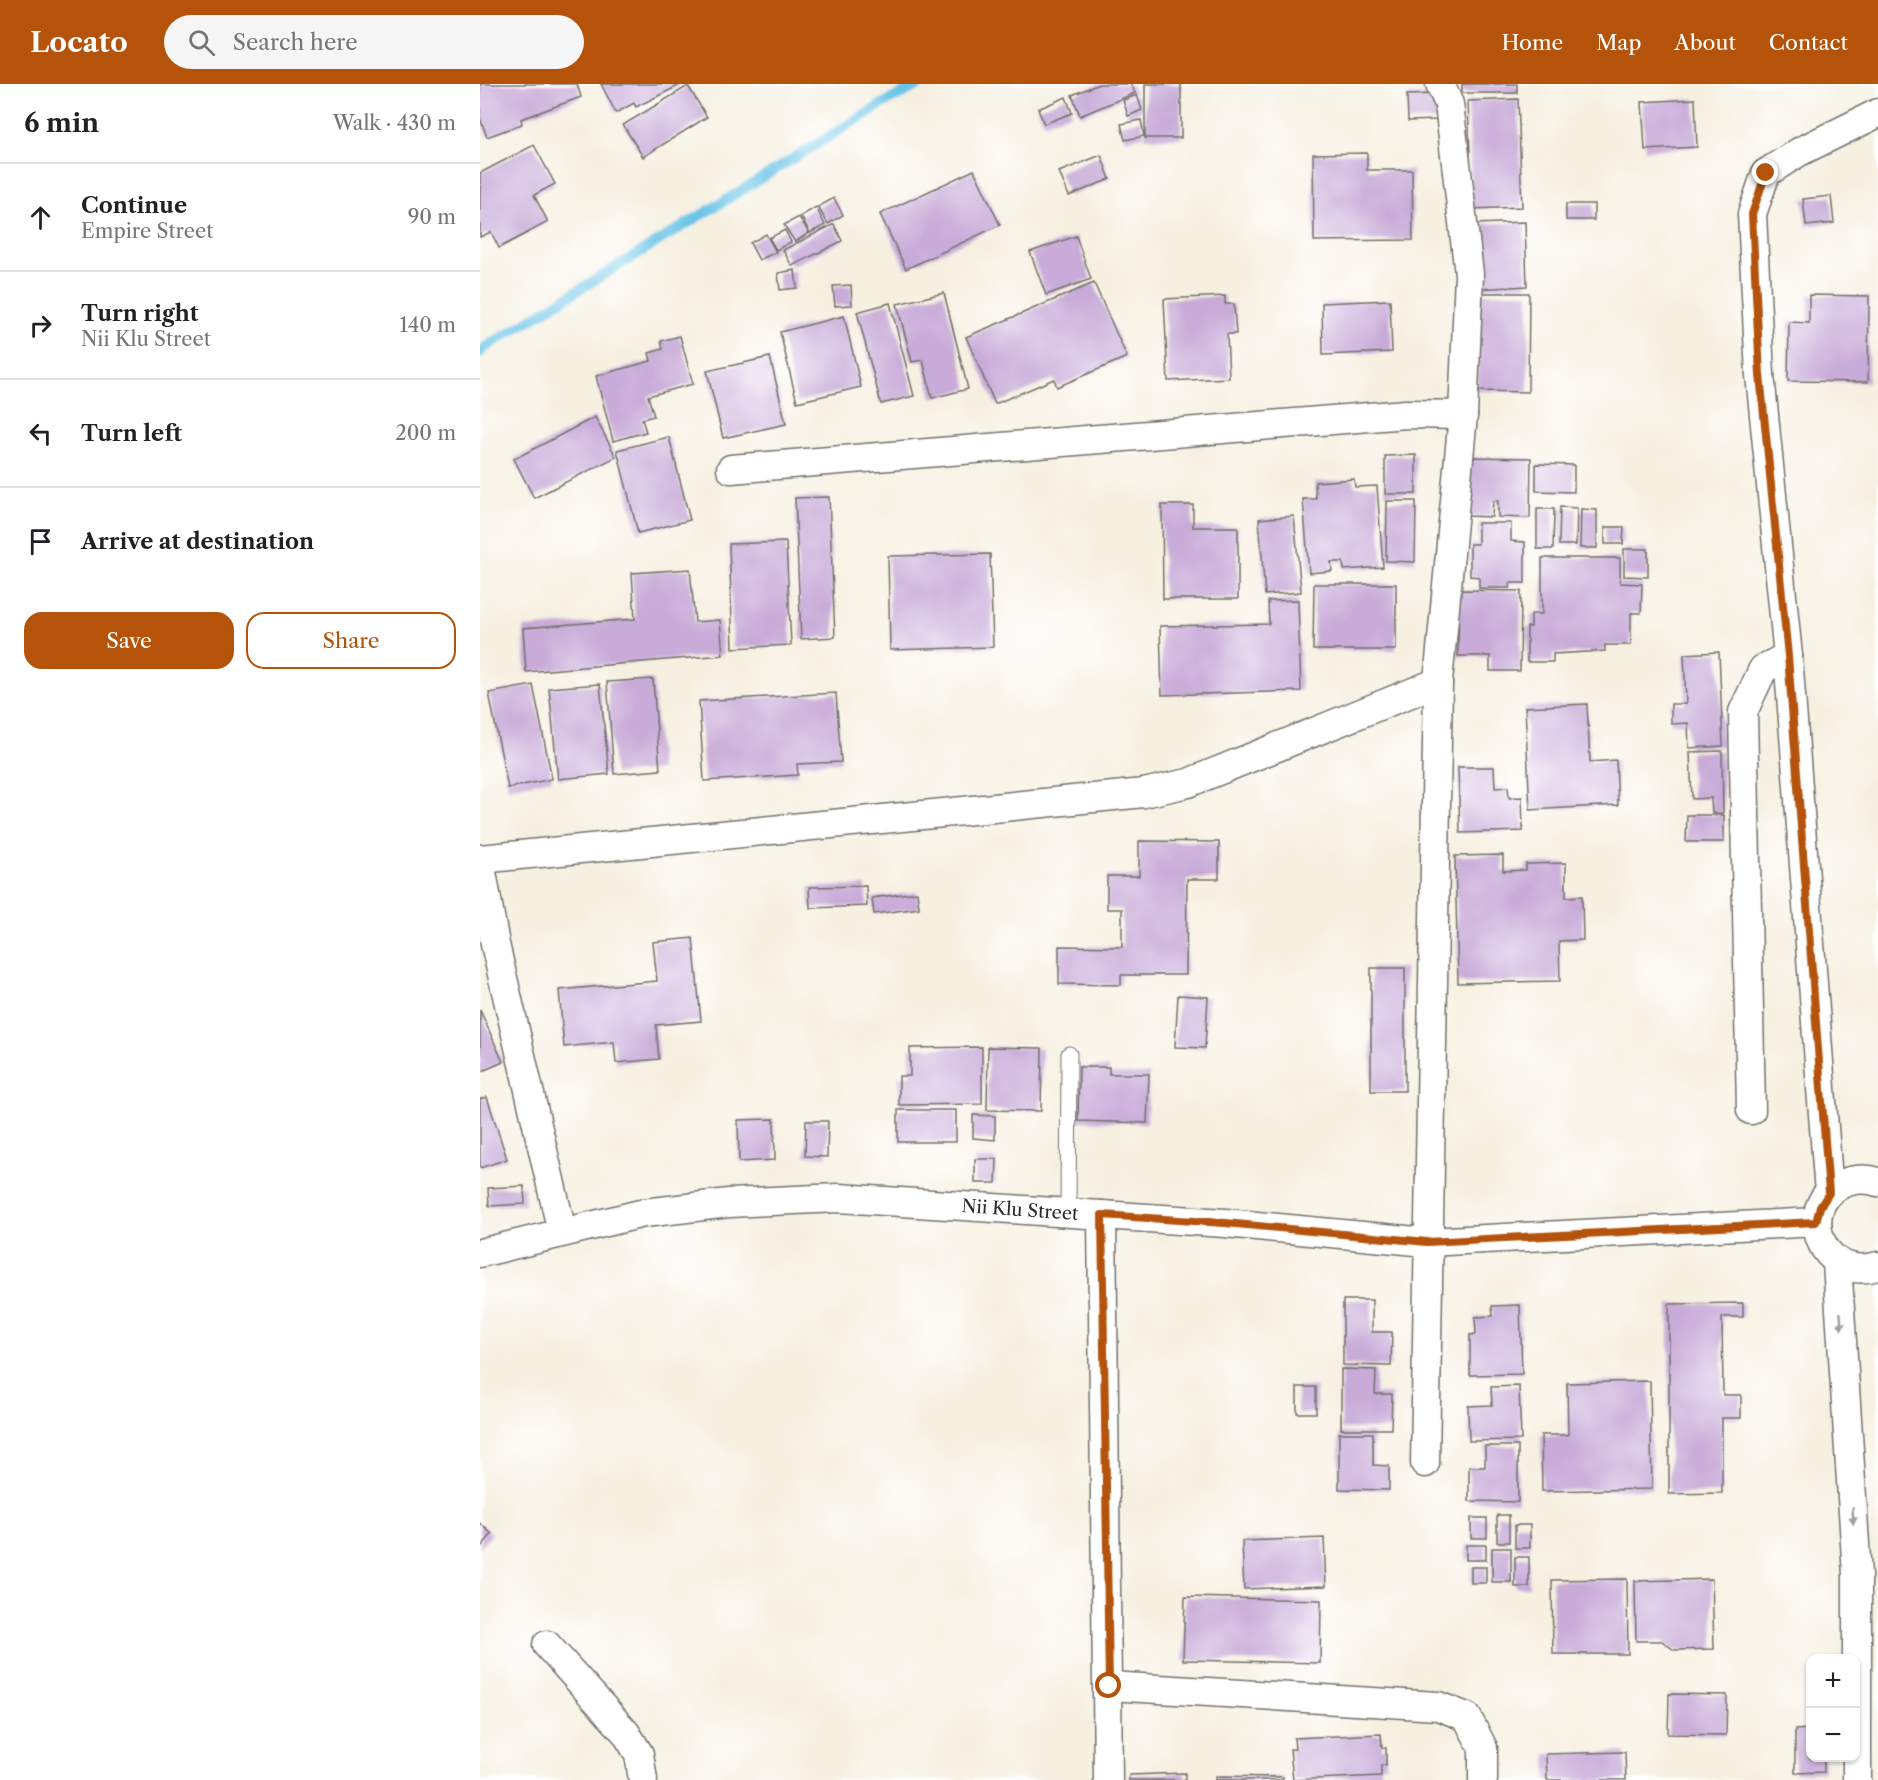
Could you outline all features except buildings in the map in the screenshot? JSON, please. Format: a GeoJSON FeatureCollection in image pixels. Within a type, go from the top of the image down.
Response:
{"type":"FeatureCollection","features":[{"type":"Feature","properties":{"kind":"street"},"geometry":{"type":"LineString","coordinates":[[1425,1463],[1438,682],[1463,415],[1469,274],[1449,104],[1440,84]]}},
{"type":"Feature","properties":{"kind":"street"},"geometry":{"type":"LineString","coordinates":[[1829,1193],[1788,656],[1760,375],[1752,214],[1766,173],[1799,152],[1878,113]]}},
{"type":"Feature","properties":{"kind":"street"},"geometry":{"type":"LineString","coordinates":[[731,470],[1406,414],[1463,415]]}},
{"type":"Feature","properties":{"kind":"street"},"geometry":{"type":"LineString","coordinates":[[1751,1110],[1743,712],[1763,669],[1788,656]]}},
{"type":"Feature","properties":{"kind":"street"},"geometry":{"type":"LineString","coordinates":[[562,1232],[488,947],[480,860],[1144,793],[1188,783],[1438,682]]}},
{"type":"Feature","properties":{"kind":"street"},"geometry":{"type":"LineString","coordinates":[[1878,1182],[1857,1179],[1842,1184],[1829,1193],[1820,1207],[1816,1222],[1818,1237],[1826,1252],[1837,1263],[1852,1268],[1868,1269],[1878,1266]]}},
{"type":"Feature","properties":{"kind":"street","name":"Nii Klu Street"},"geometry":{"type":"LineString","coordinates":[[480,1252],[665,1211],[729,1203],[839,1198],[1225,1223],[1427,1242],[1816,1222]]}},
{"type":"Feature","properties":{"kind":"street"},"geometry":{"type":"LineString","coordinates":[[1102,1215],[1109,1686],[1108,1780]]}},
{"type":"Feature","properties":{"kind":"street"},"geometry":{"type":"LineString","coordinates":[[1837,1263],[1857,1575],[1857,1780]]}},
{"type":"Feature","properties":{"kind":"street"},"geometry":{"type":"LineString","coordinates":[[547,1645],[626,1733],[639,1754],[643,1780]]}},
{"type":"Feature","properties":{"kind":"street"},"geometry":{"type":"LineString","coordinates":[[1109,1686],[1438,1706],[1467,1717],[1483,1748],[1483,1780]]}},
{"type":"Feature","properties":{"kind":"lane"},"geometry":{"type":"LineString","coordinates":[[1068,1213],[1070,1054]]}},
{"type":"Feature","properties":{"kind":"waterway"},"geometry":{"type":"LineString","coordinates":[[480,353],[484,348],[884,103],[921,84]]}},
{"type":"Feature","properties":{"kind":"route"},"geometry":{"type":"LineString","coordinates":[[1109,1686],[1102,1215],[1225,1223],[1427,1242],[1816,1222],[1820,1207],[1829,1193],[1788,656],[1760,375],[1752,214],[1766,173]]}}]}
